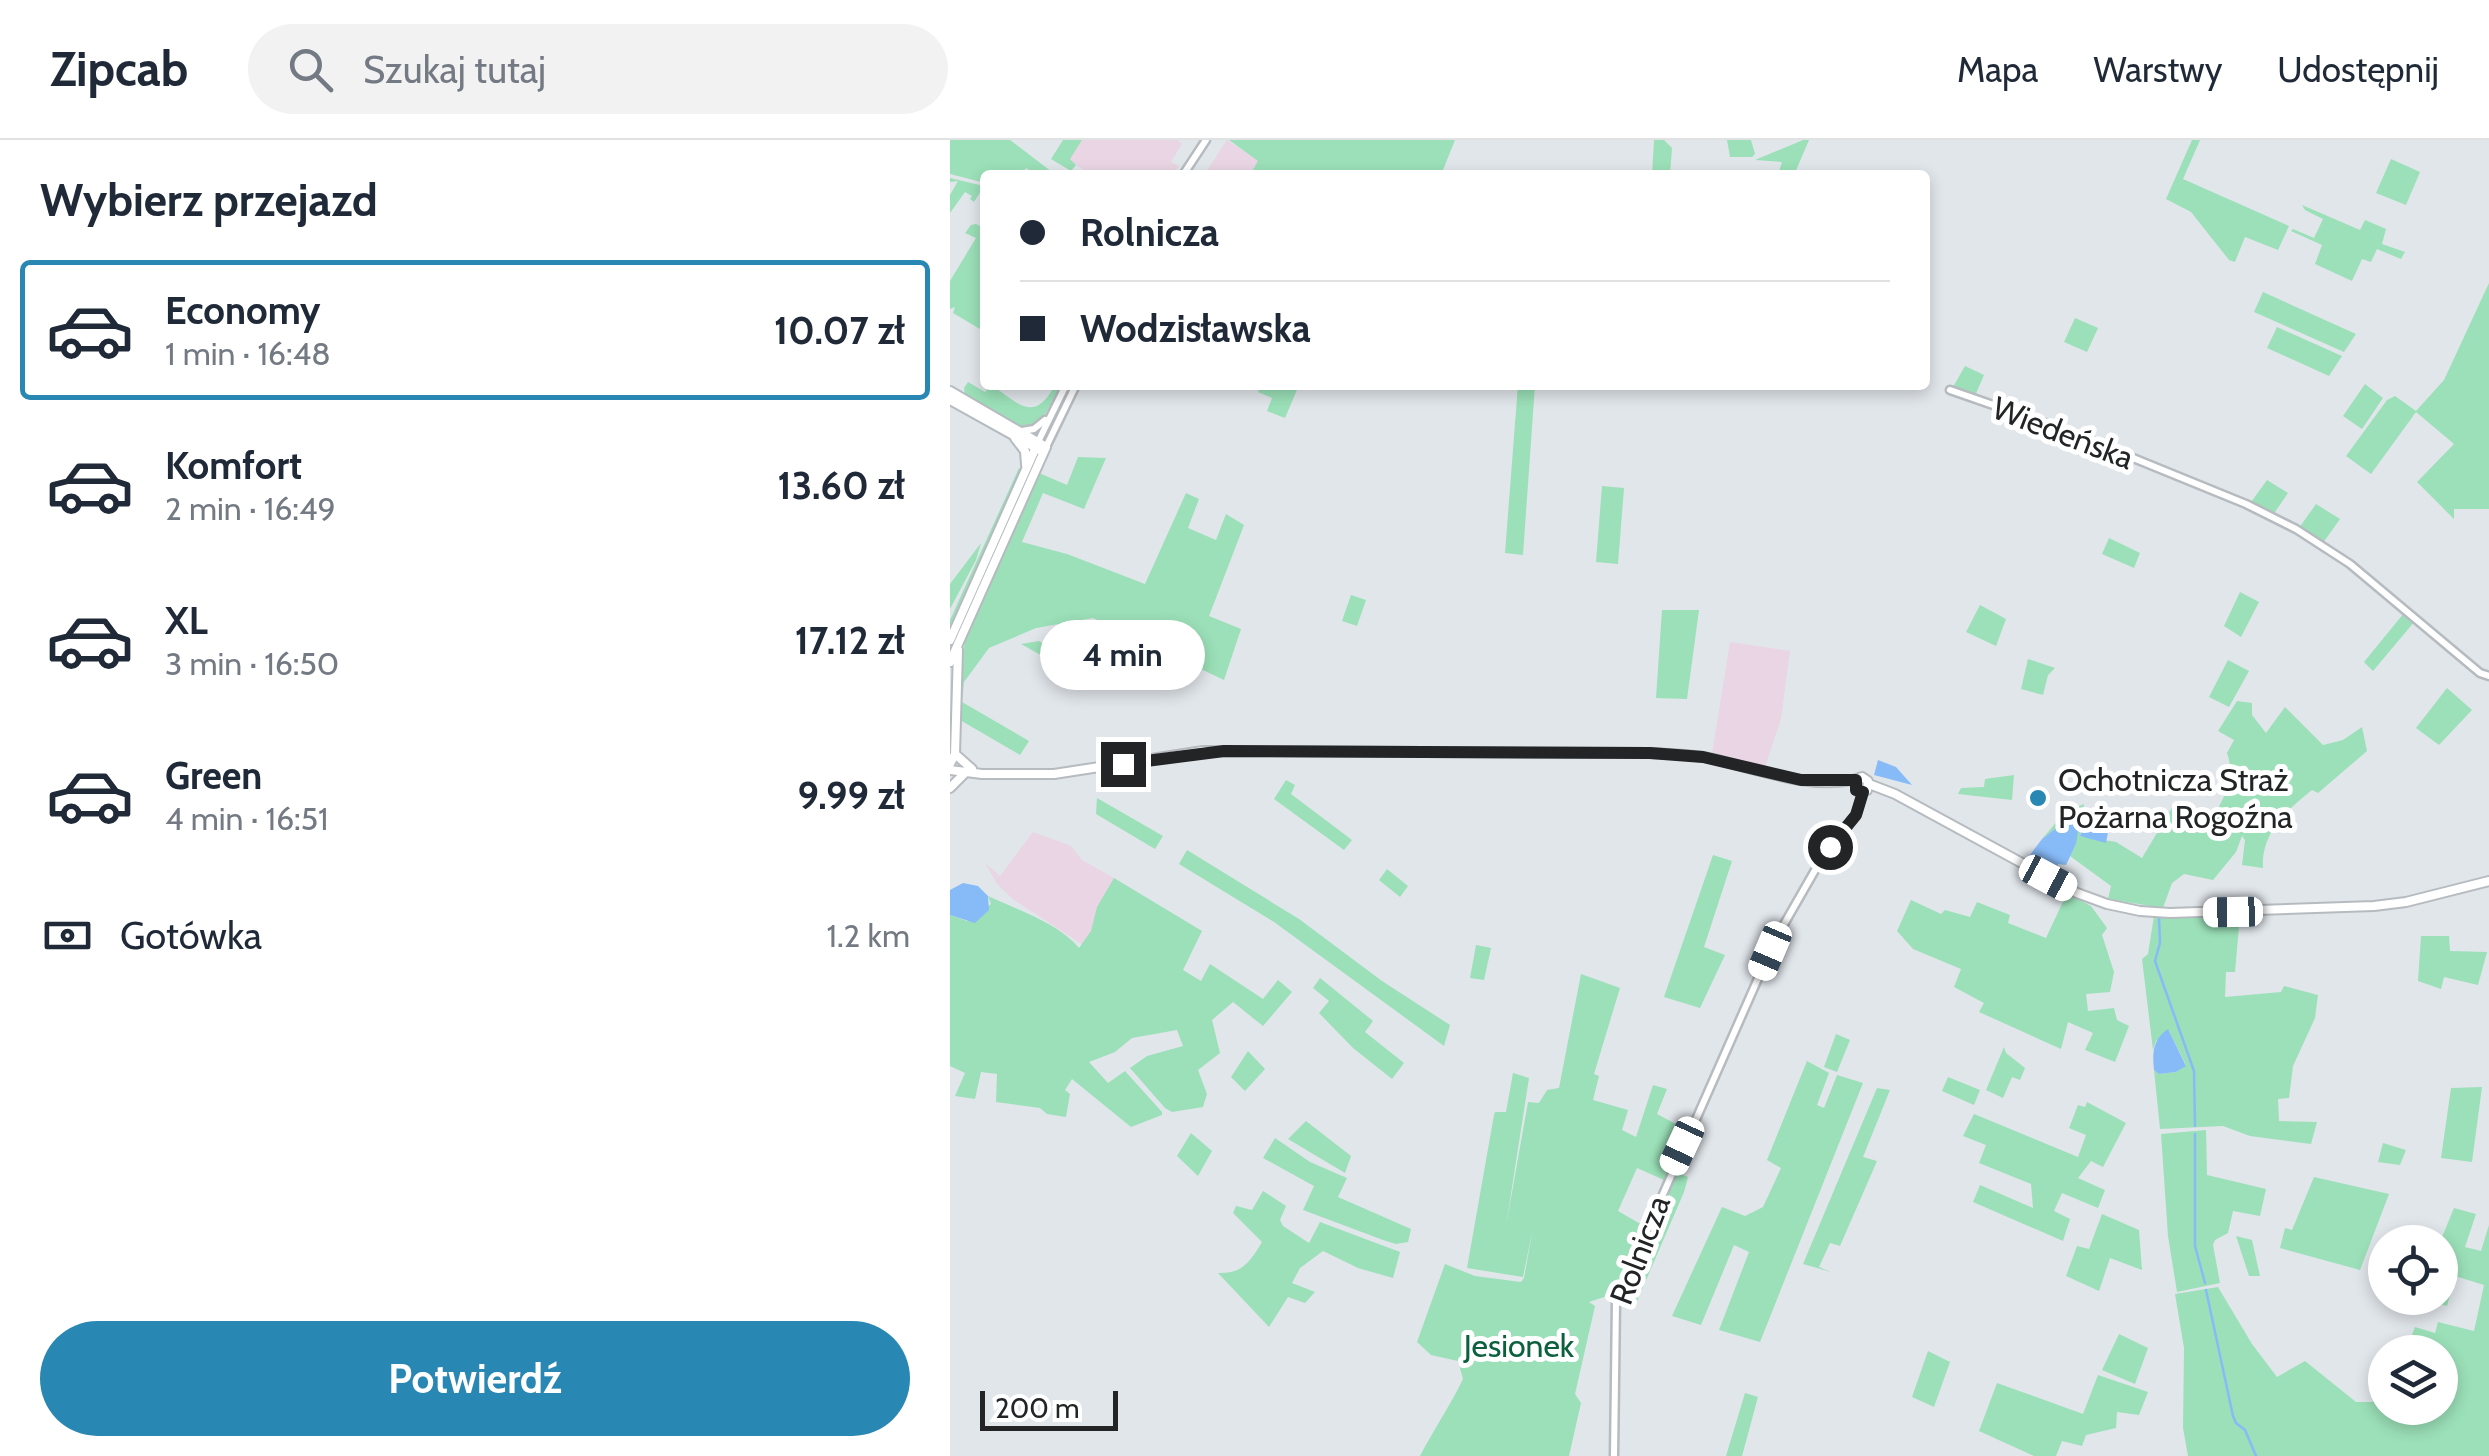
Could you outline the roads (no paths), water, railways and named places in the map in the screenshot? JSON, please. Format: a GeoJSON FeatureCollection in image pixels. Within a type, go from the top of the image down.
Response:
{"type":"FeatureCollection","features":[{"type":"Feature","properties":{"kind":"main road"},"geometry":{"type":"LineString","coordinates":[[950,390],[1041,447]]}},
{"type":"Feature","properties":{"kind":"main road"},"geometry":{"type":"LineString","coordinates":[[950,400],[1041,447]]}},
{"type":"Feature","properties":{"kind":"main road"},"geometry":{"type":"LineString","coordinates":[[1010,433],[1024,448],[1026,470]]}},
{"type":"Feature","properties":{"kind":"main road"},"geometry":{"type":"LineString","coordinates":[[950,662],[954,636],[1026,470],[1041,447]]}},
{"type":"Feature","properties":{"kind":"main road"},"geometry":{"type":"LineString","coordinates":[[950,788],[950,768],[956,754],[954,636],[1041,447]]}},
{"type":"Feature","properties":{"kind":"main road"},"geometry":{"type":"LineString","coordinates":[[950,717],[956,726]]}},
{"type":"Feature","properties":{"kind":"main road"},"geometry":{"type":"LineString","coordinates":[[950,768],[1012,774],[1068,773],[1203,752],[1687,755],[1782,777],[1862,787],[1898,798],[2077,894],[2140,912],[2374,906],[2489,882]]}},
{"type":"Feature","properties":{"kind":"main road"},"geometry":{"type":"LineString","coordinates":[[956,754],[969,771]]}},
{"type":"Feature","properties":{"kind":"main road"},"geometry":{"type":"LineString","coordinates":[[950,788],[969,771]]}},
{"type":"Feature","properties":{"kind":"street"},"geometry":{"type":"LineString","coordinates":[[1187,170],[1203,140]]}},
{"type":"Feature","properties":{"kind":"street"},"geometry":{"type":"LineString","coordinates":[[1041,447],[1064,390]]}},
{"type":"Feature","properties":{"kind":"street"},"geometry":{"type":"LineString","coordinates":[[1041,447],[1073,390]]}},
{"type":"Feature","properties":{"kind":"street","name":"Wiedeńska"},"geometry":{"type":"LineString","coordinates":[[1950,390],[2059,428],[2296,529],[2350,564],[2489,676]]}},
{"type":"Feature","properties":{"kind":"street"},"geometry":{"type":"LineString","coordinates":[[1020,432],[1036,428],[1052,413]]}},
{"type":"Feature","properties":{"kind":"street","name":"Rolnicza"},"geometry":{"type":"LineString","coordinates":[[1614,1456],[1616,1301],[1775,940],[1822,858],[1856,815],[1862,787]]}},
{"type":"Feature","properties":{"kind":"water"},"geometry":{"type":"Polygon","coordinates":[[[1878,760],[1896,767],[1912,785],[1874,775],[1878,760]]]}},
{"type":"Feature","properties":{"kind":"water"},"geometry":{"type":"Polygon","coordinates":[[[2070,817],[2079,825],[2076,844],[2066,865],[2058,864],[2056,875],[2027,859],[2042,839],[2070,817]]]}},
{"type":"Feature","properties":{"kind":"water"},"geometry":{"type":"Polygon","coordinates":[[[2110,822],[2106,843],[2080,836],[2083,825],[2110,822]]]}},
{"type":"Feature","properties":{"kind":"water"},"geometry":{"type":"Polygon","coordinates":[[[963,883],[978,886],[988,896],[989,910],[975,923],[950,915],[950,890],[963,883]]]}},
{"type":"Feature","properties":{"kind":"water"},"geometry":{"type":"Polygon","coordinates":[[[2168,1029],[2186,1066],[2159,1074],[2154,1070],[2155,1047],[2168,1029]]]}},
{"type":"Feature","properties":{"kind":"waterway"},"geometry":{"type":"LineString","coordinates":[[2159,918],[2160,943],[2155,961],[2194,1071],[2195,1126]]}},
{"type":"Feature","properties":{"kind":"waterway"},"geometry":{"type":"LineString","coordinates":[[2195,1134],[2195,1246],[2205,1283]]}},
{"type":"Feature","properties":{"kind":"waterway"},"geometry":{"type":"LineString","coordinates":[[2206,1290],[2233,1416],[2245,1430],[2256,1456]]}},
{"type":"Feature","properties":{"kind":"place","name":"Ochotnicza Straż Pożarna Rogoźna"},"geometry":{"type":"Point","coordinates":[2038,798]}},
{"type":"Feature","properties":{"kind":"park label","name":"Jesionek"},"geometry":{"type":"Point","coordinates":[1519,1346]}}]}
